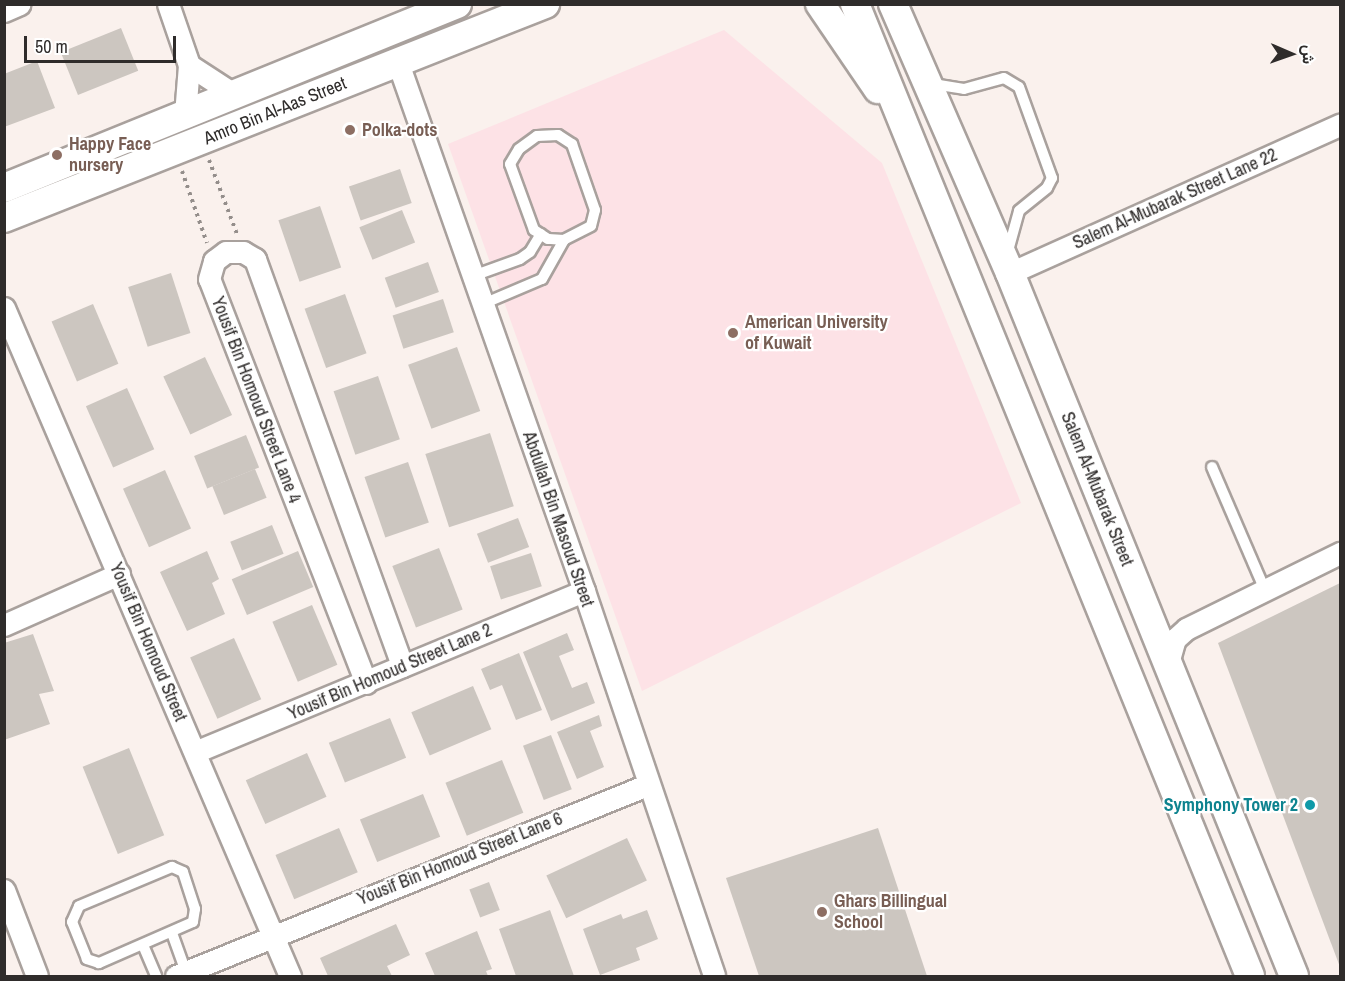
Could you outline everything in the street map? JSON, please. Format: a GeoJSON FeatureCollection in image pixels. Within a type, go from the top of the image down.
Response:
{"type":"FeatureCollection","features":[{"type":"Feature","properties":{"kind":"main road","name":"Amro Bin Al-Aas Street"},"geometry":{"type":"LineString","coordinates":[[4,188],[235,95],[417,14],[457,4]]}},
{"type":"Feature","properties":{"kind":"main road","name":"Amro Bin Al-Aas Street"},"geometry":{"type":"LineString","coordinates":[[4,218],[545,4]]}},
{"type":"Feature","properties":{"kind":"main road"},"geometry":{"type":"LineString","coordinates":[[820,4],[867,75],[899,112]]}},
{"type":"Feature","properties":{"kind":"main road"},"geometry":{"type":"LineString","coordinates":[[855,4],[1250,976]]}},
{"type":"Feature","properties":{"kind":"main road","name":"Salem Al-Mubarak Street"},"geometry":{"type":"LineString","coordinates":[[898,10],[924,78],[1008,268],[1294,976]]}},
{"type":"Feature","properties":{"kind":"street"},"geometry":{"type":"LineString","coordinates":[[4,11],[20,4]]}},
{"type":"Feature","properties":{"kind":"street"},"geometry":{"type":"LineString","coordinates":[[168,4],[189,65],[185,115]]}},
{"type":"Feature","properties":{"kind":"street","name":"Abdullah Bin Masoud Street"},"geometry":{"type":"LineString","coordinates":[[398,63],[584,591],[647,785],[714,976]]}},
{"type":"Feature","properties":{"kind":"street"},"geometry":{"type":"LineString","coordinates":[[189,65],[235,95]]}},
{"type":"Feature","properties":{"kind":"street","name":"Salem Al-Mubarak Street Lane 22"},"geometry":{"type":"LineString","coordinates":[[1008,268],[1341,125]]}},
{"type":"Feature","properties":{"kind":"street"},"geometry":{"type":"LineString","coordinates":[[214,261],[226,252],[243,252],[255,259],[402,666]]}},
{"type":"Feature","properties":{"kind":"street","name":"Yousif Bin Homoud Street Lane 4"},"geometry":{"type":"LineString","coordinates":[[214,261],[209,279],[366,683]]}},
{"type":"Feature","properties":{"kind":"street","name":"Yousif Bin Homoud Street"},"geometry":{"type":"LineString","coordinates":[[7,321],[119,573],[290,976]]}},
{"type":"Feature","properties":{"kind":"street"},"geometry":{"type":"LineString","coordinates":[[1167,663],[1175,639],[1186,629],[1341,553]]}},
{"type":"Feature","properties":{"kind":"street"},"geometry":{"type":"LineString","coordinates":[[4,625],[119,573]]}},
{"type":"Feature","properties":{"kind":"street","name":"Yousif Bin Homoud Street Lane 2"},"geometry":{"type":"LineString","coordinates":[[195,752],[584,591]]}},
{"type":"Feature","properties":{"kind":"street","name":"Yousif Bin Homoud Street Lane 6"},"geometry":{"type":"LineString","coordinates":[[181,974],[272,934],[647,785]]}},
{"type":"Feature","properties":{"kind":"street"},"geometry":{"type":"LineString","coordinates":[[4,890],[37,976]]}},
{"type":"Feature","properties":{"kind":"lane"},"geometry":{"type":"LineString","coordinates":[[924,78],[954,89],[1004,78],[1019,87],[1052,178],[1014,219],[1008,268]]}},
{"type":"Feature","properties":{"kind":"lane"},"geometry":{"type":"LineString","coordinates":[[483,304],[542,279],[564,240],[591,226],[595,210],[572,144],[558,135],[537,136],[519,149],[510,164],[534,230],[564,240]]}},
{"type":"Feature","properties":{"kind":"lane"},"geometry":{"type":"LineString","coordinates":[[473,276],[520,260],[530,252],[541,234]]}},
{"type":"Feature","properties":{"kind":"lane"},"geometry":{"type":"LineString","coordinates":[[1212,466],[1265,590]]}},
{"type":"Feature","properties":{"kind":"lane"},"geometry":{"type":"LineString","coordinates":[[172,867],[179,868],[195,917],[193,922],[172,933],[92,963],[72,922],[73,914],[79,906],[172,867]]}},
{"type":"Feature","properties":{"kind":"lane"},"geometry":{"type":"LineString","coordinates":[[172,933],[181,974]]}},
{"type":"Feature","properties":{"kind":"lane"},"geometry":{"type":"LineString","coordinates":[[143,945],[156,976]]}},
{"type":"Feature","properties":{"kind":"path"},"geometry":{"type":"LineString","coordinates":[[202,140],[243,252]]}},
{"type":"Feature","properties":{"kind":"path"},"geometry":{"type":"LineString","coordinates":[[174,151],[214,261]]}},
{"type":"Feature","properties":{"kind":"shaded area","name":"American University of Kuwait"},"geometry":{"type":"Polygon","coordinates":[[[724,30],[882,163],[1021,503],[642,691],[448,144],[724,30]]]}},
{"type":"Feature","properties":{"kind":"building"},"geometry":{"type":"Polygon","coordinates":[[[121,28],[138,71],[78,95],[61,52],[121,28]]]}},
{"type":"Feature","properties":{"kind":"building"},"geometry":{"type":"Polygon","coordinates":[[[37,61],[55,108],[4,127],[4,74],[37,61]]]}},
{"type":"Feature","properties":{"kind":"building"},"geometry":{"type":"Polygon","coordinates":[[[400,169],[412,203],[361,221],[349,187],[400,169]]]}},
{"type":"Feature","properties":{"kind":"building"},"geometry":{"type":"Polygon","coordinates":[[[320,206],[341,267],[300,282],[278,220],[320,206]]]}},
{"type":"Feature","properties":{"kind":"building"},"geometry":{"type":"Polygon","coordinates":[[[402,210],[415,242],[372,260],[359,227],[402,210]]]}},
{"type":"Feature","properties":{"kind":"building"},"geometry":{"type":"Polygon","coordinates":[[[428,262],[439,292],[396,308],[385,278],[428,262]]]}},
{"type":"Feature","properties":{"kind":"building"},"geometry":{"type":"Polygon","coordinates":[[[171,273],[190,333],[148,347],[128,287],[171,273]]]}},
{"type":"Feature","properties":{"kind":"building"},"geometry":{"type":"Polygon","coordinates":[[[345,294],[367,353],[326,368],[305,309],[345,294]]]}},
{"type":"Feature","properties":{"kind":"building"},"geometry":{"type":"Polygon","coordinates":[[[443,299],[454,332],[403,349],[393,315],[443,299]]]}},
{"type":"Feature","properties":{"kind":"building"},"geometry":{"type":"Polygon","coordinates":[[[93,304],[118,364],[77,381],[52,322],[93,304]]]}},
{"type":"Feature","properties":{"kind":"building"},"geometry":{"type":"Polygon","coordinates":[[[457,347],[480,411],[431,429],[408,365],[457,347]]]}},
{"type":"Feature","properties":{"kind":"building"},"geometry":{"type":"Polygon","coordinates":[[[205,357],[232,415],[190,434],[163,376],[205,357]]]}},
{"type":"Feature","properties":{"kind":"building"},"geometry":{"type":"Polygon","coordinates":[[[378,376],[400,439],[355,455],[334,391],[378,376]]]}},
{"type":"Feature","properties":{"kind":"building"},"geometry":{"type":"Polygon","coordinates":[[[127,388],[154,449],[113,468],[86,406],[127,388]]]}},
{"type":"Feature","properties":{"kind":"building"},"geometry":{"type":"Polygon","coordinates":[[[490,433],[514,506],[449,527],[425,454],[490,433]]]}},
{"type":"Feature","properties":{"kind":"building"},"geometry":{"type":"Polygon","coordinates":[[[246,435],[259,467],[207,488],[194,456],[246,435]]]}},
{"type":"Feature","properties":{"kind":"building"},"geometry":{"type":"Polygon","coordinates":[[[408,462],[429,523],[385,537],[365,477],[408,462]]]}},
{"type":"Feature","properties":{"kind":"building"},"geometry":{"type":"Polygon","coordinates":[[[255,469],[267,498],[224,515],[212,486],[255,469]]]}},
{"type":"Feature","properties":{"kind":"building"},"geometry":{"type":"Polygon","coordinates":[[[165,470],[191,528],[149,547],[123,489],[165,470]]]}},
{"type":"Feature","properties":{"kind":"building"},"geometry":{"type":"Polygon","coordinates":[[[518,518],[529,547],[488,563],[477,534],[518,518]]]}},
{"type":"Feature","properties":{"kind":"building"},"geometry":{"type":"Polygon","coordinates":[[[272,525],[284,554],[242,571],[230,542],[272,525]]]}},
{"type":"Feature","properties":{"kind":"building"},"geometry":{"type":"Polygon","coordinates":[[[439,548],[463,610],[416,628],[392,566],[439,548]]]}},
{"type":"Feature","properties":{"kind":"building"},"geometry":{"type":"Polygon","coordinates":[[[207,551],[219,579],[212,583],[225,614],[187,631],[160,572],[207,551]]]}},
{"type":"Feature","properties":{"kind":"building"},"geometry":{"type":"Polygon","coordinates":[[[298,551],[313,587],[247,615],[232,579],[298,551]]]}},
{"type":"Feature","properties":{"kind":"building"},"geometry":{"type":"Polygon","coordinates":[[[531,553],[542,586],[501,600],[490,566],[531,553]]]}},
{"type":"Feature","properties":{"kind":"building","name":"Symphony Tower 2"},"geometry":{"type":"Polygon","coordinates":[[[1340,583],[1340,967],[1218,643],[1340,583]]]}},
{"type":"Feature","properties":{"kind":"building"},"geometry":{"type":"Polygon","coordinates":[[[312,605],[337,665],[298,682],[272,622],[312,605]]]}},
{"type":"Feature","properties":{"kind":"building"},"geometry":{"type":"Polygon","coordinates":[[[567,633],[574,650],[559,656],[572,688],[587,682],[595,703],[551,721],[523,652],[567,633]]]}},
{"type":"Feature","properties":{"kind":"building"},"geometry":{"type":"Polygon","coordinates":[[[33,634],[54,691],[39,694],[50,724],[4,740],[4,643],[33,634]]]}},
{"type":"Feature","properties":{"kind":"building"},"geometry":{"type":"Polygon","coordinates":[[[234,638],[261,699],[217,719],[190,658],[234,638]]]}},
{"type":"Feature","properties":{"kind":"building"},"geometry":{"type":"Polygon","coordinates":[[[519,653],[542,710],[516,720],[502,685],[490,690],[481,669],[519,653]]]}},
{"type":"Feature","properties":{"kind":"building"},"geometry":{"type":"Polygon","coordinates":[[[473,686],[491,729],[430,755],[411,712],[473,686]]]}},
{"type":"Feature","properties":{"kind":"building"},"geometry":{"type":"Polygon","coordinates":[[[599,715],[602,726],[590,731],[604,767],[577,779],[557,732],[599,715]]]}},
{"type":"Feature","properties":{"kind":"building"},"geometry":{"type":"Polygon","coordinates":[[[390,718],[406,758],[345,783],[329,743],[390,718]]]}},
{"type":"Feature","properties":{"kind":"building"},"geometry":{"type":"Polygon","coordinates":[[[551,735],[572,789],[544,800],[523,746],[551,735]]]}},
{"type":"Feature","properties":{"kind":"building"},"geometry":{"type":"Polygon","coordinates":[[[129,748],[164,835],[118,854],[83,767],[129,748]]]}},
{"type":"Feature","properties":{"kind":"building"},"geometry":{"type":"Polygon","coordinates":[[[307,753],[327,797],[265,824],[246,780],[307,753]]]}},
{"type":"Feature","properties":{"kind":"building"},"geometry":{"type":"Polygon","coordinates":[[[502,760],[523,813],[467,836],[445,783],[502,760]]]}},
{"type":"Feature","properties":{"kind":"building"},"geometry":{"type":"Polygon","coordinates":[[[423,794],[440,837],[377,862],[360,819],[423,794]]]}},
{"type":"Feature","properties":{"kind":"building"},"geometry":{"type":"Polygon","coordinates":[[[339,828],[358,872],[294,899],[275,855],[339,828]]]}},
{"type":"Feature","properties":{"kind":"building","name":"Ghars Billingual School"},"geometry":{"type":"Polygon","coordinates":[[[878,828],[927,976],[759,976],[726,878],[878,828]]]}},
{"type":"Feature","properties":{"kind":"building"},"geometry":{"type":"Polygon","coordinates":[[[627,838],[647,881],[566,918],[546,876],[627,838]]]}},
{"type":"Feature","properties":{"kind":"building"},"geometry":{"type":"Polygon","coordinates":[[[489,882],[500,910],[480,918],[469,890],[489,882]]]}},
{"type":"Feature","properties":{"kind":"building"},"geometry":{"type":"Polygon","coordinates":[[[550,910],[574,976],[516,976],[499,929],[550,910]]]}},
{"type":"Feature","properties":{"kind":"building"},"geometry":{"type":"Polygon","coordinates":[[[647,910],[658,939],[636,948],[640,960],[600,975],[583,929],[621,914],[623,919],[647,910]]]}},
{"type":"Feature","properties":{"kind":"building"},"geometry":{"type":"Polygon","coordinates":[[[396,924],[410,955],[387,966],[392,976],[328,976],[320,958],[396,924]]]}},
{"type":"Feature","properties":{"kind":"building"},"geometry":{"type":"Polygon","coordinates":[[[477,931],[492,969],[486,971],[488,976],[435,976],[425,953],[477,931]]]}},
{"type":"Feature","properties":{"kind":"place","name":"Polka-dots"},"geometry":{"type":"Point","coordinates":[350,130]}},
{"type":"Feature","properties":{"kind":"place","name":"Happy Face nursery"},"geometry":{"type":"Point","coordinates":[57,155]}},
{"type":"Feature","properties":{"kind":"place","name":"American University of Kuwait"},"geometry":{"type":"Point","coordinates":[733,333]}},
{"type":"Feature","properties":{"kind":"place","name":"Symphony Tower 2"},"geometry":{"type":"Point","coordinates":[1310,805]}},
{"type":"Feature","properties":{"kind":"place","name":"Ghars Billingual School"},"geometry":{"type":"Point","coordinates":[822,912]}}]}
